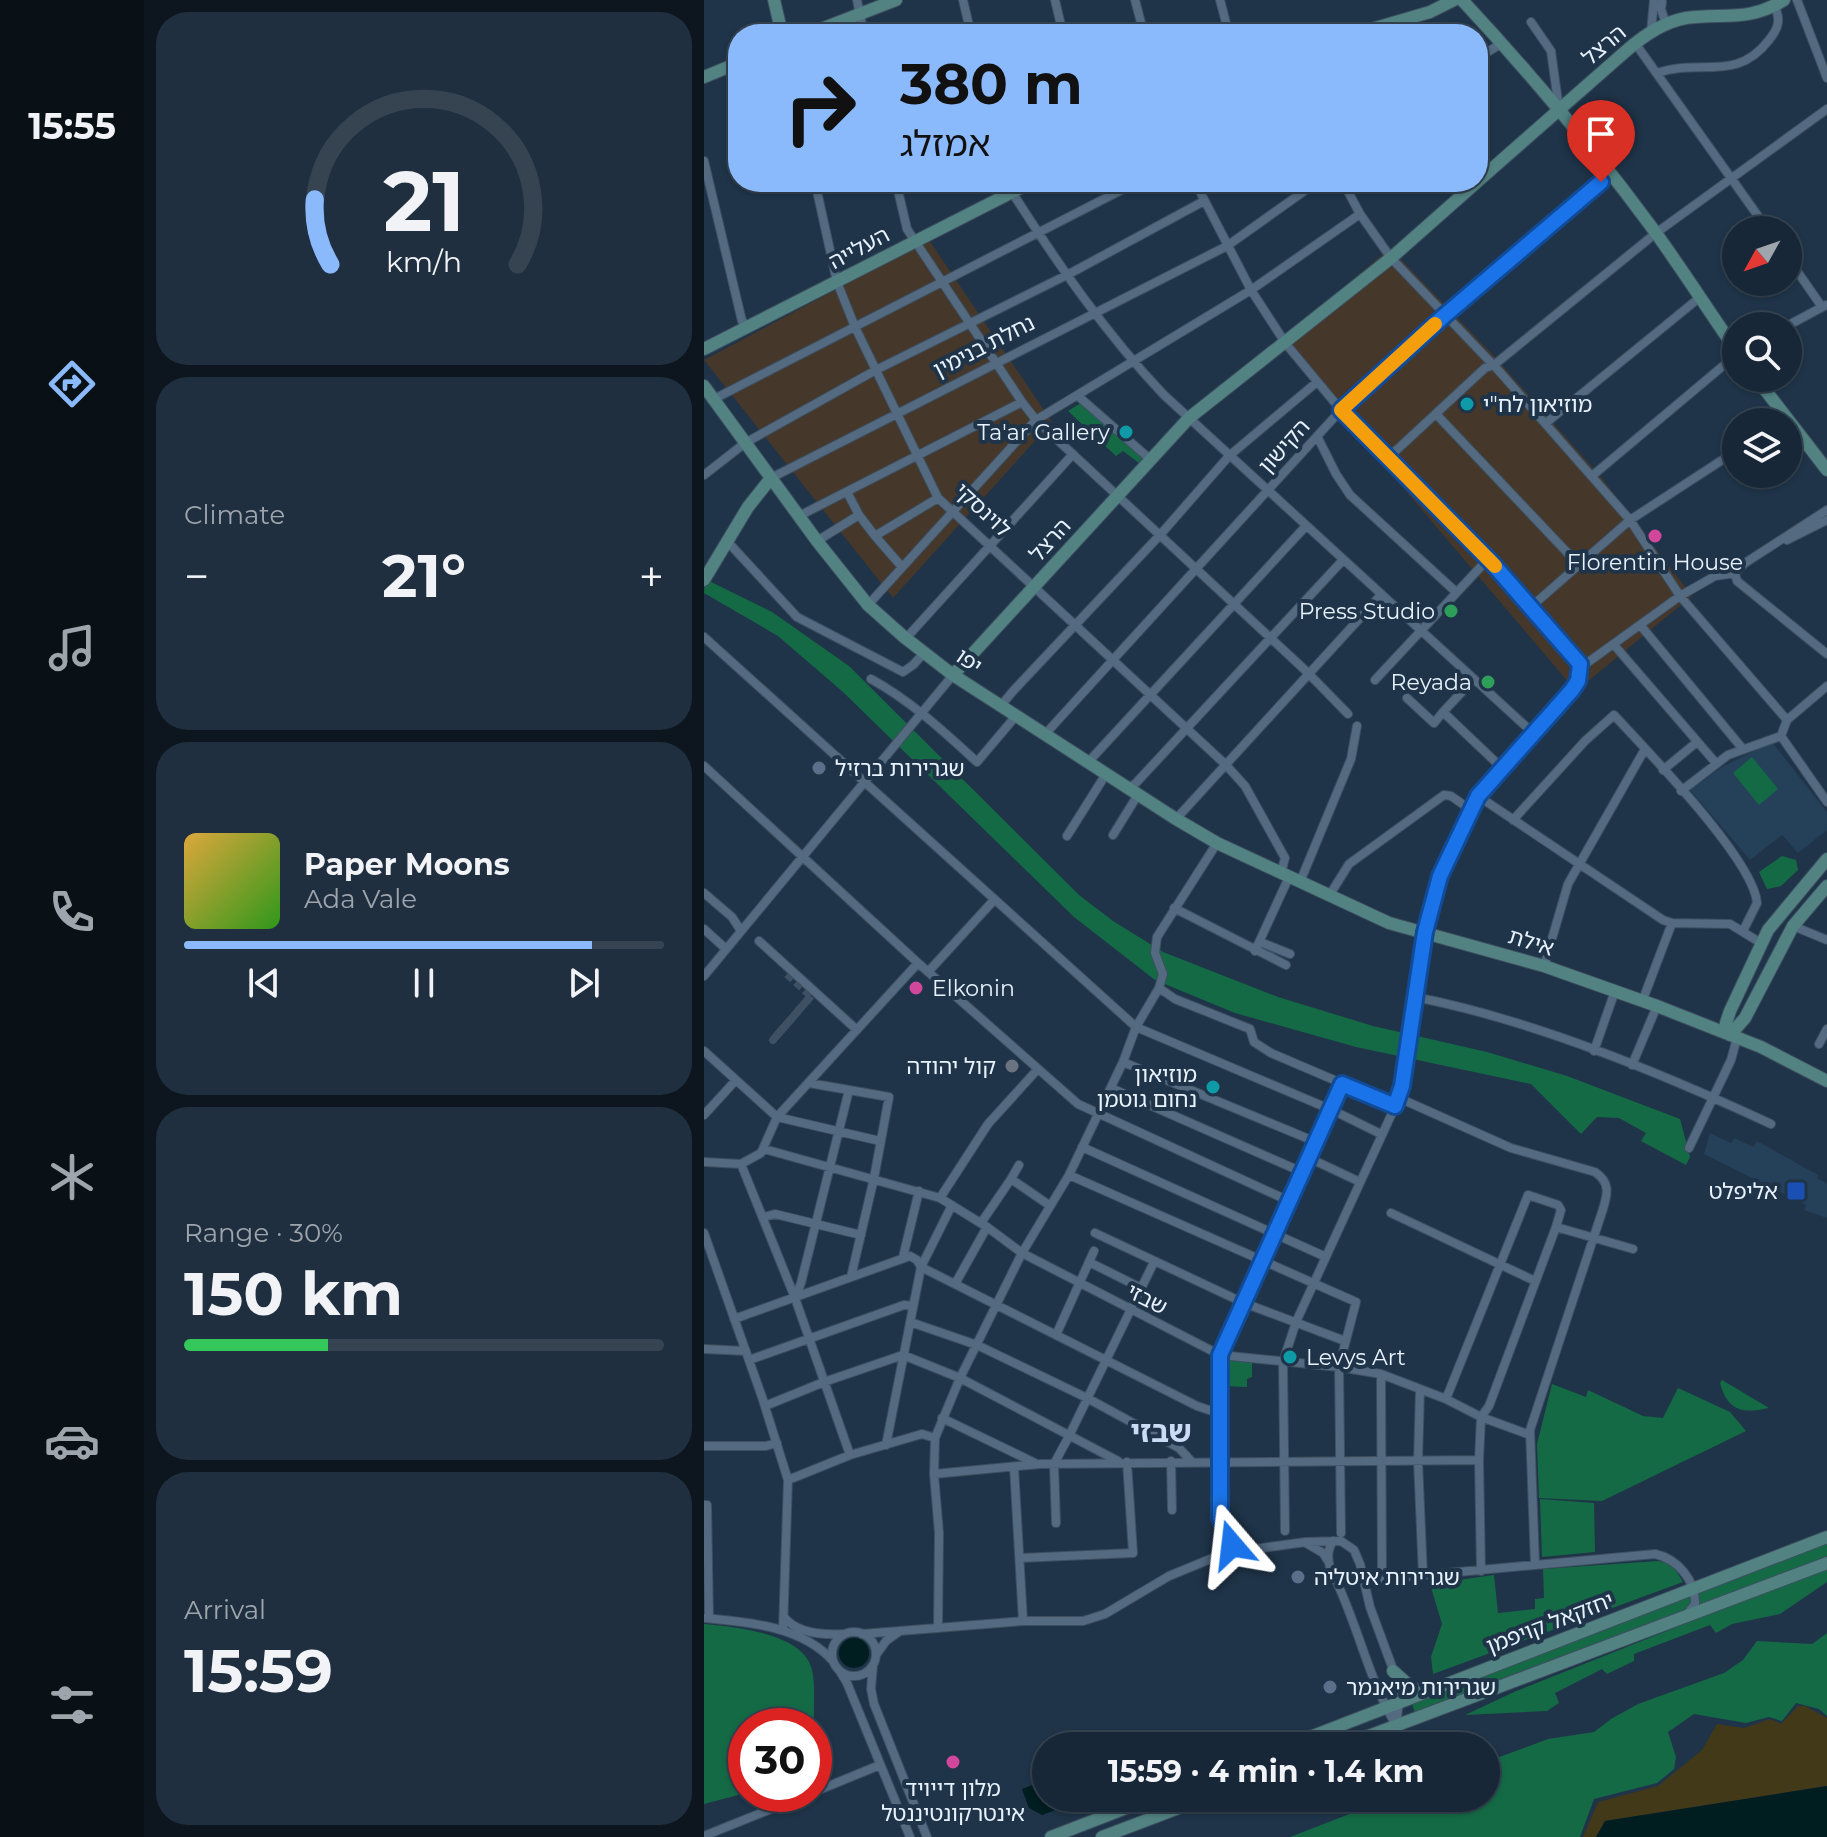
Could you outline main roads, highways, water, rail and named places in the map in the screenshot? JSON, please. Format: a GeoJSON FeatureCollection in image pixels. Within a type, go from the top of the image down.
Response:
{"type":"FeatureCollection","features":[{"type":"Feature","properties":{"kind":"tunnel"},"geometry":{"type":"LineString","coordinates":[[787,974],[811,996],[773,1040],[811,996]]}},
{"type":"Feature","properties":{"kind":"place","name":"מוזיאון לח\"י"},"geometry":{"type":"Point","coordinates":[1467,404]}},
{"type":"Feature","properties":{"kind":"place","name":"Ta'ar Gallery"},"geometry":{"type":"Point","coordinates":[1126,432]}},
{"type":"Feature","properties":{"kind":"place","name":"Florentin House"},"geometry":{"type":"Point","coordinates":[1655,536]}},
{"type":"Feature","properties":{"kind":"place","name":"Press Studio"},"geometry":{"type":"Point","coordinates":[1451,611]}},
{"type":"Feature","properties":{"kind":"place","name":"Reyada"},"geometry":{"type":"Point","coordinates":[1488,682]}},
{"type":"Feature","properties":{"kind":"place","name":"שגרירות ברזיל"},"geometry":{"type":"Point","coordinates":[819,768]}},
{"type":"Feature","properties":{"kind":"place","name":"Elkonin"},"geometry":{"type":"Point","coordinates":[916,988]}},
{"type":"Feature","properties":{"kind":"place","name":"קול יהודה"},"geometry":{"type":"Point","coordinates":[1012,1066]}},
{"type":"Feature","properties":{"kind":"place","name":"מוזיאון נחום גוטמן"},"geometry":{"type":"Point","coordinates":[1213,1087]}},
{"type":"Feature","properties":{"kind":"place","name":"אליפלט"},"geometry":{"type":"Point","coordinates":[1796,1191]}},
{"type":"Feature","properties":{"kind":"place","name":"Levys Art"},"geometry":{"type":"Point","coordinates":[1290,1357]}},
{"type":"Feature","properties":{"kind":"place","name":"שגרירות איטליה"},"geometry":{"type":"Point","coordinates":[1298,1577]}},
{"type":"Feature","properties":{"kind":"place","name":"שגרירות מיאנמר"},"geometry":{"type":"Point","coordinates":[1330,1687]}},
{"type":"Feature","properties":{"kind":"place","name":"מלון דייויד אינטרקונטיננטל"},"geometry":{"type":"Point","coordinates":[953,1762]}},
{"type":"Feature","properties":{"kind":"district","name":"שבזי"},"geometry":{"type":"Point","coordinates":[1161,1431]}}]}
